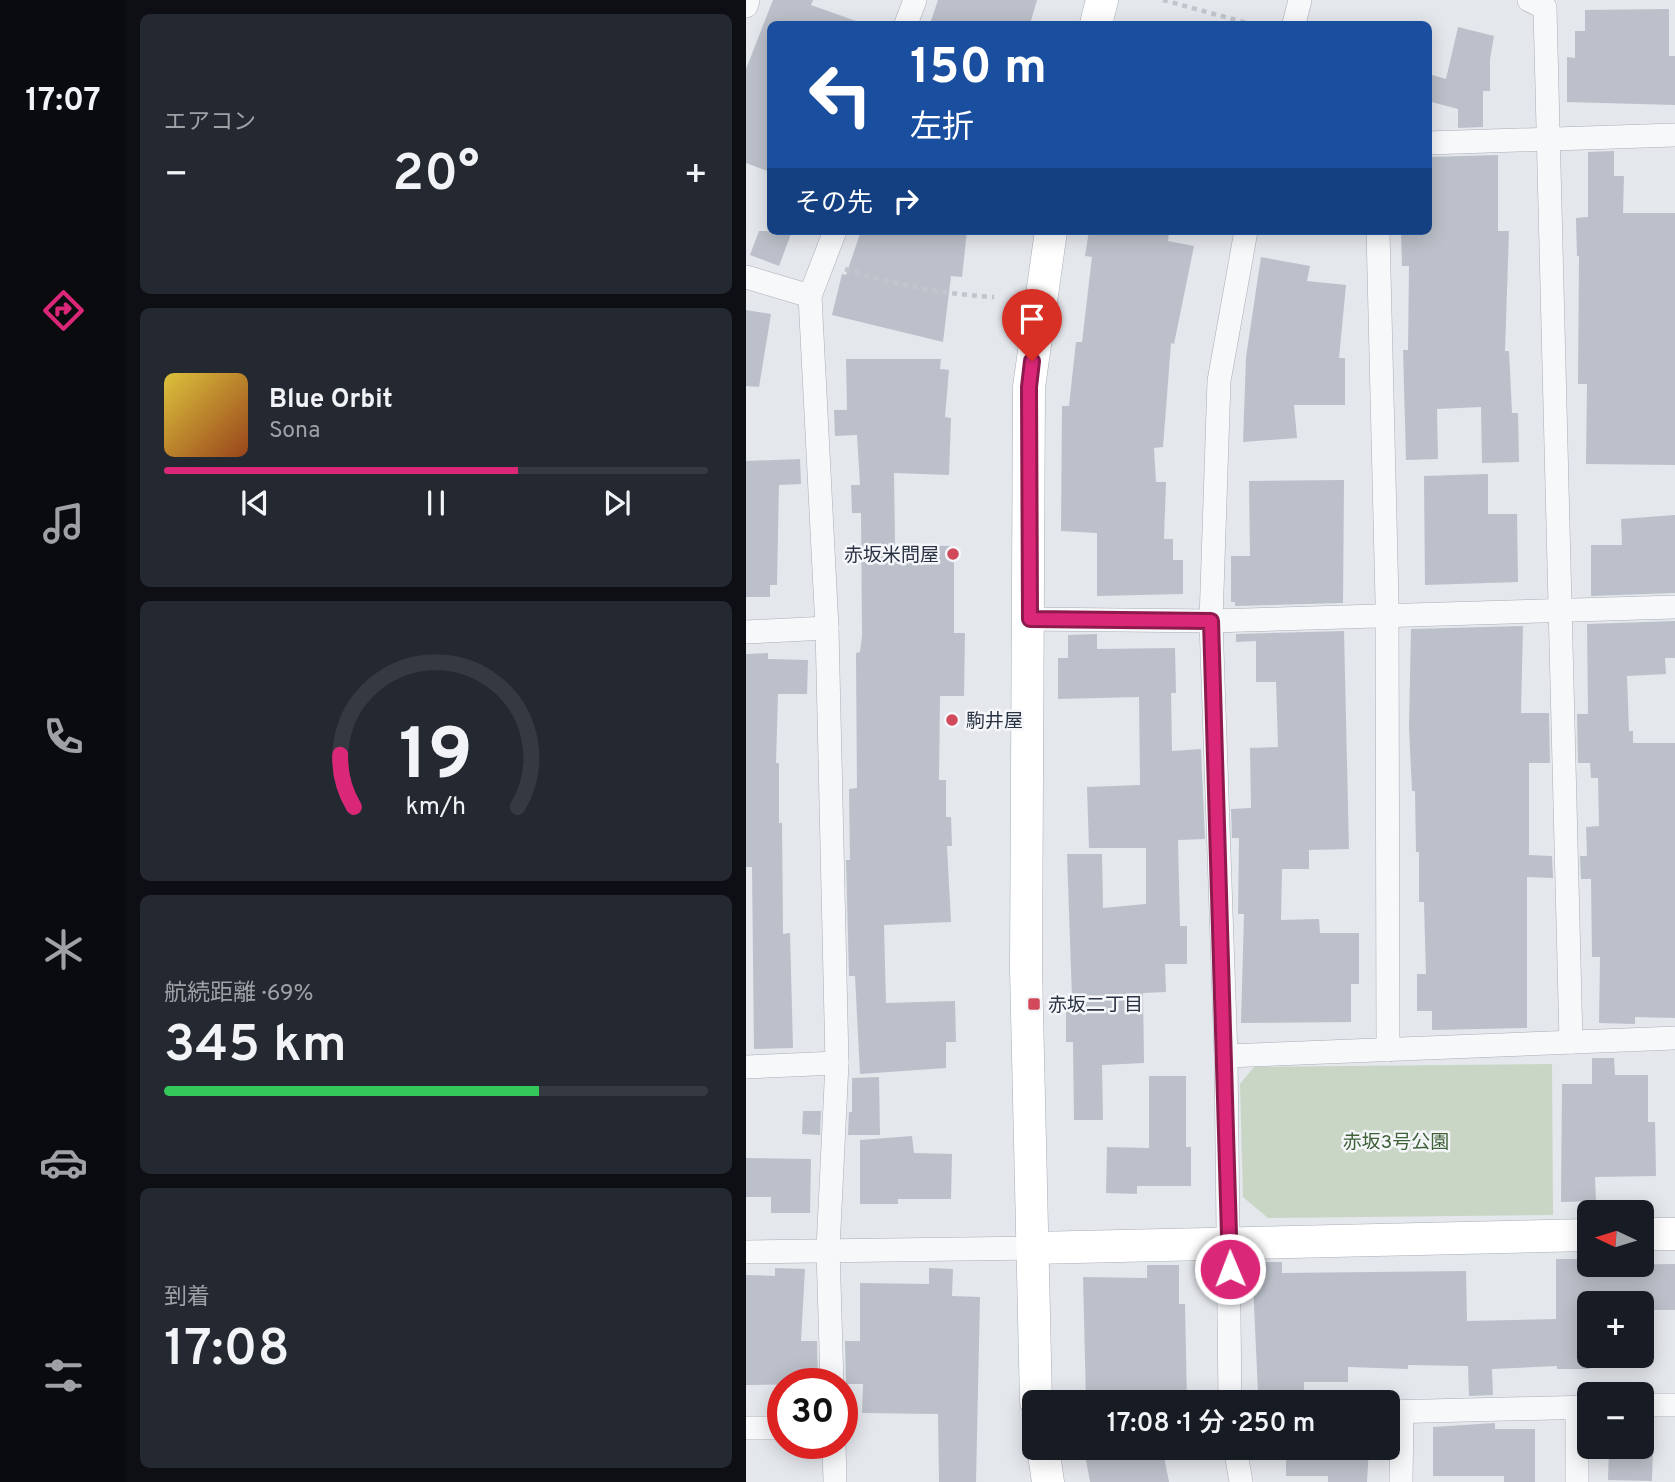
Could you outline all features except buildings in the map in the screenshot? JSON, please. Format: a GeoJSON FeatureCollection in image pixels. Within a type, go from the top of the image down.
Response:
{"type":"FeatureCollection","features":[{"type":"Feature","properties":{"kind":"street"},"geometry":{"type":"LineString","coordinates":[[746,6],[748,0]]}},
{"type":"Feature","properties":{"kind":"street"},"geometry":{"type":"LineString","coordinates":[[907,21],[915,0]]}},
{"type":"Feature","properties":{"kind":"street"},"geometry":{"type":"LineString","coordinates":[[1097,21],[1102,0]]}},
{"type":"Feature","properties":{"kind":"street"},"geometry":{"type":"LineString","coordinates":[[1295,21],[1300,0]]}},
{"type":"Feature","properties":{"kind":"street"},"geometry":{"type":"LineString","coordinates":[[1529,0],[1545,8],[1571,1042]]}},
{"type":"Feature","properties":{"kind":"street"},"geometry":{"type":"LineString","coordinates":[[1432,143],[1675,135]]}},
{"type":"Feature","properties":{"kind":"street"},"geometry":{"type":"LineString","coordinates":[[832,1368],[828,1249],[837,1063],[827,628],[810,296],[834,235]]}},
{"type":"Feature","properties":{"kind":"street"},"geometry":{"type":"LineString","coordinates":[[1036,1390],[1026,969],[1030,619],[1029,387],[1050,235]]}},
{"type":"Feature","properties":{"kind":"street"},"geometry":{"type":"LineString","coordinates":[[1231,1390],[1226,1056],[1211,621],[1219,381],[1245,235]]}},
{"type":"Feature","properties":{"kind":"street"},"geometry":{"type":"LineString","coordinates":[[1378,235],[1386,616],[1388,1049]]}},
{"type":"Feature","properties":{"kind":"street"},"geometry":{"type":"LineString","coordinates":[[746,277],[810,296]]}},
{"type":"Feature","properties":{"kind":"street"},"geometry":{"type":"LineString","coordinates":[[1030,619],[1211,621],[1675,607]]}},
{"type":"Feature","properties":{"kind":"street"},"geometry":{"type":"LineString","coordinates":[[746,632],[827,628]]}},
{"type":"Feature","properties":{"kind":"street"},"geometry":{"type":"LineString","coordinates":[[1226,1056],[1675,1038]]}},
{"type":"Feature","properties":{"kind":"street"},"geometry":{"type":"LineString","coordinates":[[746,1067],[837,1063]]}},
{"type":"Feature","properties":{"kind":"street"},"geometry":{"type":"LineString","coordinates":[[1654,1234],[1675,1234]]}},
{"type":"Feature","properties":{"kind":"street"},"geometry":{"type":"LineString","coordinates":[[746,1252],[1577,1235]]}},
{"type":"Feature","properties":{"kind":"street"},"geometry":{"type":"LineString","coordinates":[[1654,1405],[1675,1405]]}},
{"type":"Feature","properties":{"kind":"street"},"geometry":{"type":"LineString","coordinates":[[1400,1412],[1577,1407]]}},
{"type":"Feature","properties":{"kind":"street"},"geometry":{"type":"LineString","coordinates":[[746,1428],[767,1428]]}},
{"type":"Feature","properties":{"kind":"street"},"geometry":{"type":"LineString","coordinates":[[834,1459],[835,1482]]}},
{"type":"Feature","properties":{"kind":"street"},"geometry":{"type":"LineString","coordinates":[[1577,1482],[1579,1459]]}},
{"type":"Feature","properties":{"kind":"street"},"geometry":{"type":"LineString","coordinates":[[1045,1460],[1048,1482]]}},
{"type":"Feature","properties":{"kind":"street"},"geometry":{"type":"LineString","coordinates":[[1237,1460],[1241,1482]]}},
{"type":"Feature","properties":{"kind":"street"},"geometry":{"type":"LineString","coordinates":[[1399,1460],[1401,1482]]}},
{"type":"Feature","properties":{"kind":"path"},"geometry":{"type":"LineString","coordinates":[[1163,0],[1240,21]]}},
{"type":"Feature","properties":{"kind":"path"},"geometry":{"type":"LineString","coordinates":[[824,263],[890,284],[949,295],[994,297]]}},
{"type":"Feature","properties":{"kind":"green space","name":"赤坂3号公園"},"geometry":{"type":"Polygon","coordinates":[[[1552,1064],[1553,1215],[1268,1218],[1243,1197],[1240,1084],[1254,1067],[1552,1064]]]}},
{"type":"Feature","properties":{"kind":"place","name":"赤坂米問屋"},"geometry":{"type":"Point","coordinates":[953,554]}},
{"type":"Feature","properties":{"kind":"place","name":"駒井屋"},"geometry":{"type":"Point","coordinates":[952,720]}},
{"type":"Feature","properties":{"kind":"place","name":"赤坂二丁目"},"geometry":{"type":"Point","coordinates":[1034,1004]}},
{"type":"Feature","properties":{"kind":"route"},"geometry":{"type":"LineString","coordinates":[[1032,361],[1029,387],[1030,619],[1211,621],[1226,1056],[1230,1269]]}}]}
